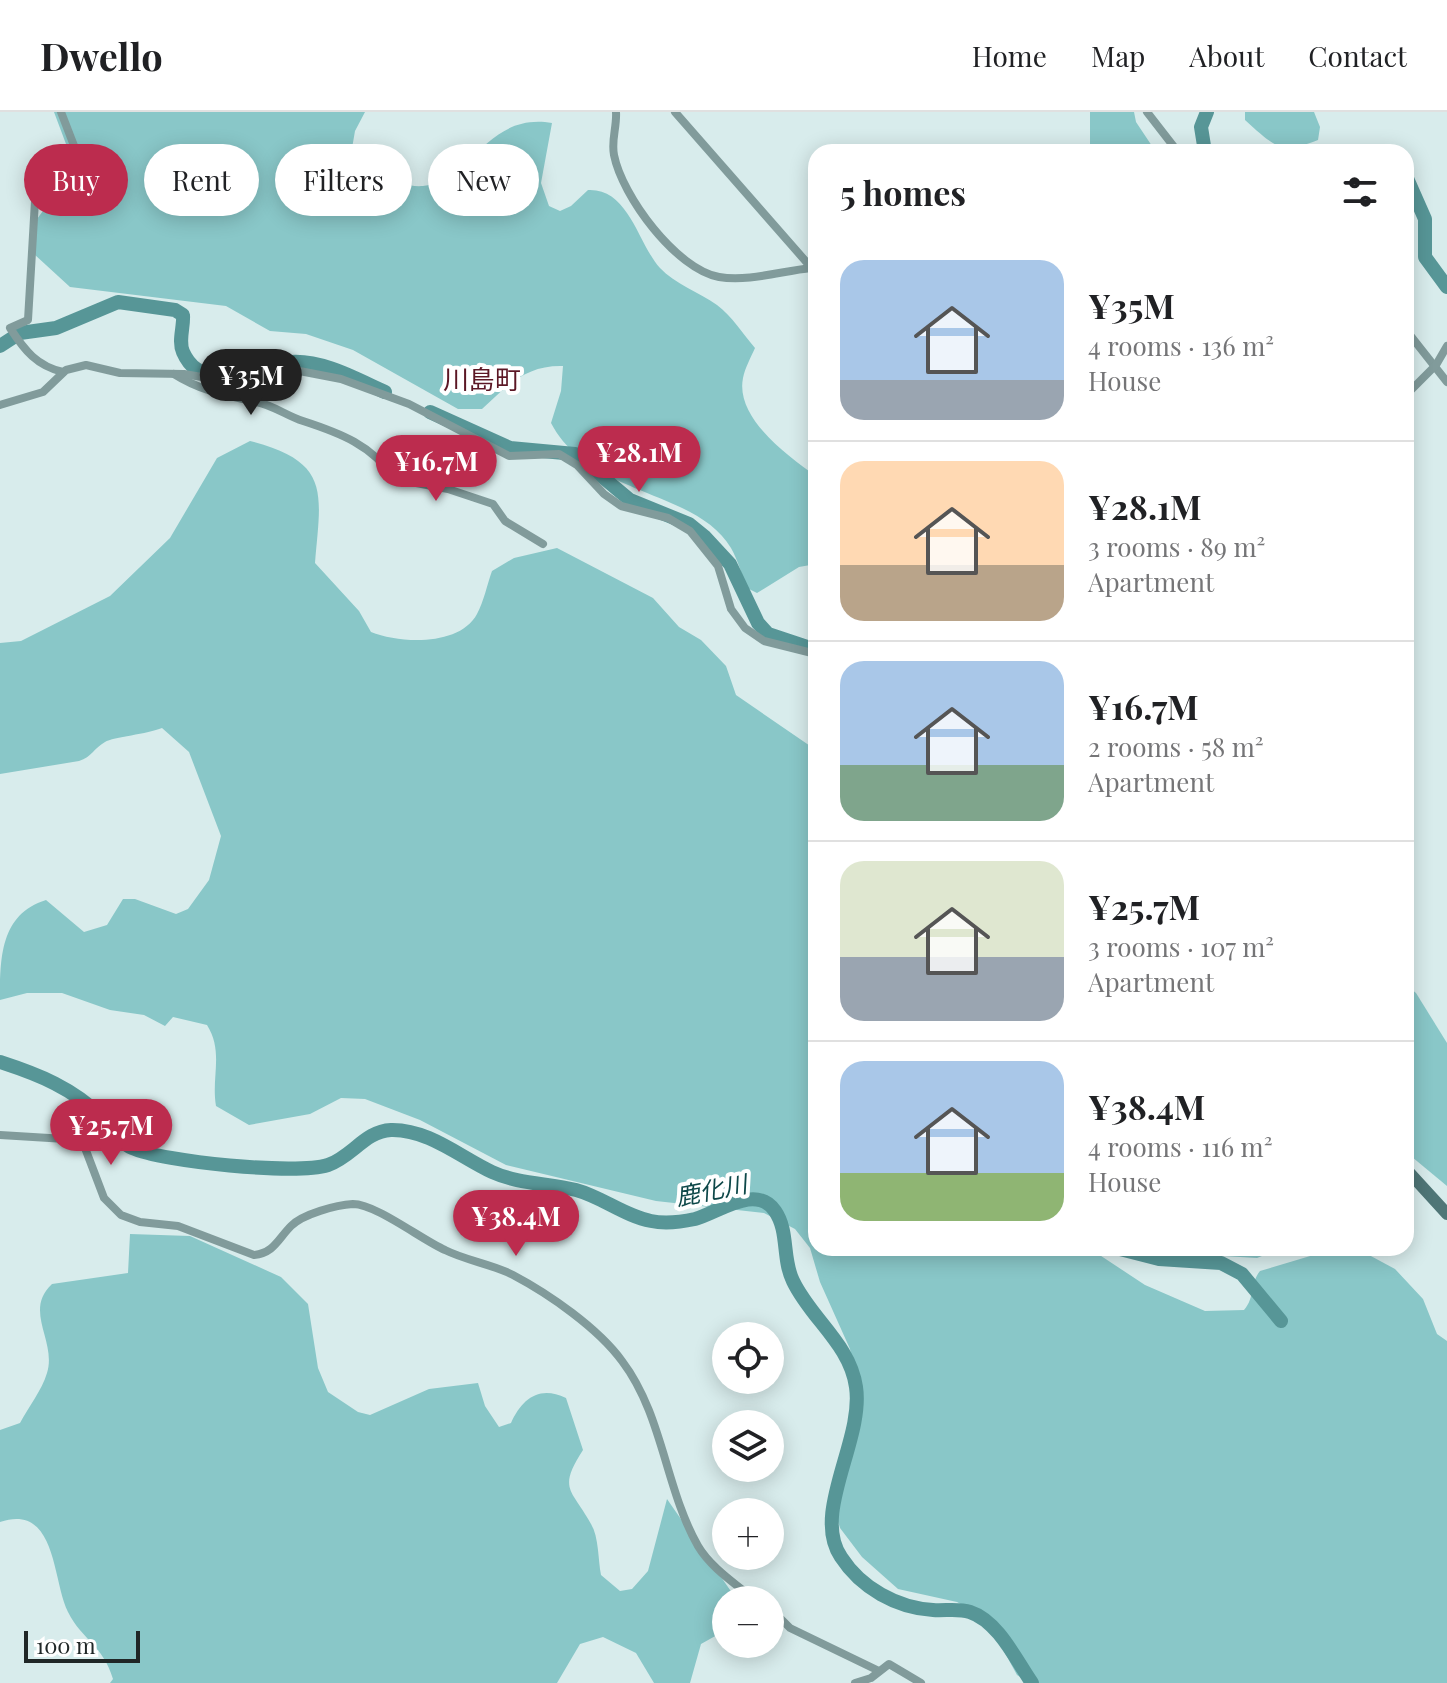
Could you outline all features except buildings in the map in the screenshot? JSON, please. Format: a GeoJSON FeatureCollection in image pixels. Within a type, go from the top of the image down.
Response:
{"type":"FeatureCollection","features":[{"type":"Feature","properties":{"kind":"street"},"geometry":{"type":"LineString","coordinates":[[61,112],[78,156],[35,201],[28,320],[10,328],[19,342],[44,367],[63,372]]}},
{"type":"Feature","properties":{"kind":"street"},"geometry":{"type":"LineString","coordinates":[[616,112],[613,146],[618,167],[658,234],[678,257],[699,270],[722,278],[808,271]]}},
{"type":"Feature","properties":{"kind":"street"},"geometry":{"type":"LineString","coordinates":[[675,112],[808,264]]}},
{"type":"Feature","properties":{"kind":"street"},"geometry":{"type":"LineString","coordinates":[[1147,112],[1172,144]]}},
{"type":"Feature","properties":{"kind":"street"},"geometry":{"type":"LineString","coordinates":[[1414,339],[1447,382]]}},
{"type":"Feature","properties":{"kind":"street"},"geometry":{"type":"LineString","coordinates":[[1414,387],[1436,365],[1447,346]]}},
{"type":"Feature","properties":{"kind":"street"},"geometry":{"type":"LineString","coordinates":[[0,405],[43,392],[63,372],[86,365],[120,373],[172,373],[231,382],[275,370],[309,370],[409,404],[509,456],[559,454],[577,465],[604,494],[621,506],[668,518],[690,531],[718,566],[731,609],[745,628],[764,641],[808,652]]}},
{"type":"Feature","properties":{"kind":"street"},"geometry":{"type":"LineString","coordinates":[[172,373],[198,389],[272,406],[301,420],[330,428],[379,456],[395,479],[448,489],[493,504],[505,521],[543,544]]}},
{"type":"Feature","properties":{"kind":"street"},"geometry":{"type":"LineString","coordinates":[[0,1135],[82,1140],[104,1198],[121,1215],[140,1222],[178,1226],[254,1255],[273,1249],[292,1225],[303,1218],[351,1204],[368,1208],[445,1250],[515,1276],[584,1322],[624,1363],[663,1447],[671,1486],[698,1546],[709,1561],[738,1586]]}},
{"type":"Feature","properties":{"kind":"street"},"geometry":{"type":"LineString","coordinates":[[1414,1178],[1447,1214]]}},
{"type":"Feature","properties":{"kind":"street"},"geometry":{"type":"LineString","coordinates":[[784,1622],[790,1628],[879,1671]]}},
{"type":"Feature","properties":{"kind":"street"},"geometry":{"type":"LineString","coordinates":[[855,1683],[892,1664],[921,1683]]}},
{"type":"Feature","properties":{"kind":"shaded area"},"geometry":{"type":"Polygon","coordinates":[[[54,112],[365,112],[355,131],[353,144],[275,144],[275,216],[412,216],[412,186],[428,185],[428,216],[539,216],[539,144],[487,144],[511,128],[530,122],[552,123],[541,183],[549,206],[560,211],[571,206],[588,190],[613,198],[623,207],[660,268],[722,309],[755,348],[743,378],[747,407],[778,447],[808,470],[808,565],[799,567],[757,593],[747,588],[731,548],[715,529],[694,514],[616,480],[568,447],[551,423],[561,391],[563,366],[538,369],[518,378],[482,409],[458,409],[353,350],[306,334],[270,331],[226,306],[70,287],[34,254],[39,216],[128,216],[128,144],[66,144],[54,112]]]}},
{"type":"Feature","properties":{"kind":"shaded area"},"geometry":{"type":"Polygon","coordinates":[[[1090,112],[1134,112],[1136,122],[1151,144],[1090,144],[1090,112]]]}},
{"type":"Feature","properties":{"kind":"shaded area"},"geometry":{"type":"Polygon","coordinates":[[[1245,112],[1314,112],[1320,127],[1318,140],[1308,144],[1276,144],[1245,120],[1245,112]]]}},
{"type":"Feature","properties":{"kind":"shaded area"},"geometry":{"type":"Polygon","coordinates":[[[250,441],[276,449],[308,470],[318,499],[315,563],[359,611],[371,632],[398,639],[429,640],[457,632],[477,614],[492,571],[514,558],[557,548],[653,598],[679,627],[701,640],[726,666],[736,695],[808,744],[808,1245],[795,1229],[764,1213],[656,1201],[506,1165],[420,1120],[365,1099],[341,1098],[310,1114],[249,1125],[216,1106],[215,1045],[207,1025],[173,1017],[165,1026],[144,1015],[110,1010],[62,993],[27,993],[0,1000],[2,954],[6,940],[19,916],[31,907],[46,900],[84,932],[107,925],[123,899],[135,899],[176,914],[188,909],[209,880],[221,836],[189,752],[162,728],[109,740],[79,761],[0,774],[0,643],[21,641],[110,596],[170,538],[217,458],[250,441]]]}},
{"type":"Feature","properties":{"kind":"shaded area"},"geometry":{"type":"Polygon","coordinates":[[[1414,991],[1447,1043],[1447,1186],[1414,1159],[1414,991]]]}},
{"type":"Feature","properties":{"kind":"shaded area"},"geometry":{"type":"Polygon","coordinates":[[[130,1234],[190,1236],[281,1277],[308,1304],[318,1368],[328,1392],[358,1412],[370,1415],[429,1389],[478,1383],[485,1406],[499,1427],[511,1423],[520,1407],[532,1397],[548,1393],[566,1398],[583,1450],[571,1474],[570,1489],[594,1529],[601,1575],[620,1591],[632,1589],[648,1571],[667,1499],[712,1564],[712,1570],[716,1570],[727,1586],[712,1586],[712,1638],[701,1644],[690,1683],[654,1683],[636,1653],[603,1637],[580,1644],[557,1683],[110,1683],[113,1679],[104,1658],[68,1612],[42,1534],[32,1524],[19,1519],[0,1522],[0,1430],[20,1423],[47,1373],[48,1349],[40,1305],[52,1284],[128,1273],[130,1234]]]}},
{"type":"Feature","properties":{"kind":"shaded area"},"geometry":{"type":"Polygon","coordinates":[[[812,1256],[1101,1256],[1145,1285],[1205,1311],[1244,1310],[1260,1271],[1310,1256],[1371,1256],[1395,1269],[1423,1299],[1437,1334],[1447,1341],[1447,1683],[1030,1683],[1017,1675],[994,1633],[978,1614],[957,1602],[898,1589],[862,1557],[840,1528],[833,1505],[842,1483],[856,1385],[850,1349],[820,1282],[812,1256]]]}},
{"type":"Feature","properties":{"kind":"waterway"},"geometry":{"type":"LineString","coordinates":[[1204,144],[1201,127],[1207,112]]}},
{"type":"Feature","properties":{"kind":"waterway"},"geometry":{"type":"LineString","coordinates":[[1414,194],[1425,219],[1425,257],[1447,287]]}},
{"type":"Feature","properties":{"kind":"waterway"},"geometry":{"type":"LineString","coordinates":[[0,346],[20,333],[56,328],[118,302],[175,310],[183,315],[183,352],[192,366],[204,373],[233,375],[278,364],[303,362],[339,371],[385,392]]}},
{"type":"Feature","properties":{"kind":"waterway"},"geometry":{"type":"LineString","coordinates":[[430,412],[510,448],[575,454],[630,500],[689,524],[730,564],[758,623],[768,634],[808,647]]}},
{"type":"Feature","properties":{"kind":"waterway","name":"鹿化川"},"geometry":{"type":"LineString","coordinates":[[0,1062],[67,1090],[102,1117],[128,1146],[171,1158],[260,1168],[312,1168],[337,1161],[382,1131],[405,1131],[431,1139],[502,1176],[576,1190],[651,1221],[695,1219],[747,1200],[767,1203],[775,1211],[782,1227],[793,1281],[846,1358],[856,1387],[853,1430],[832,1519],[833,1539],[841,1557],[869,1587],[893,1601],[933,1610],[965,1611],[980,1617],[1006,1642],[1032,1683]]}},
{"type":"Feature","properties":{"kind":"waterway"},"geometry":{"type":"LineString","coordinates":[[1147,1256],[1221,1263],[1242,1274],[1281,1321]]}},
{"type":"Feature","properties":{"kind":"district","name":"川島町"},"geometry":{"type":"Point","coordinates":[482,378]}}]}
